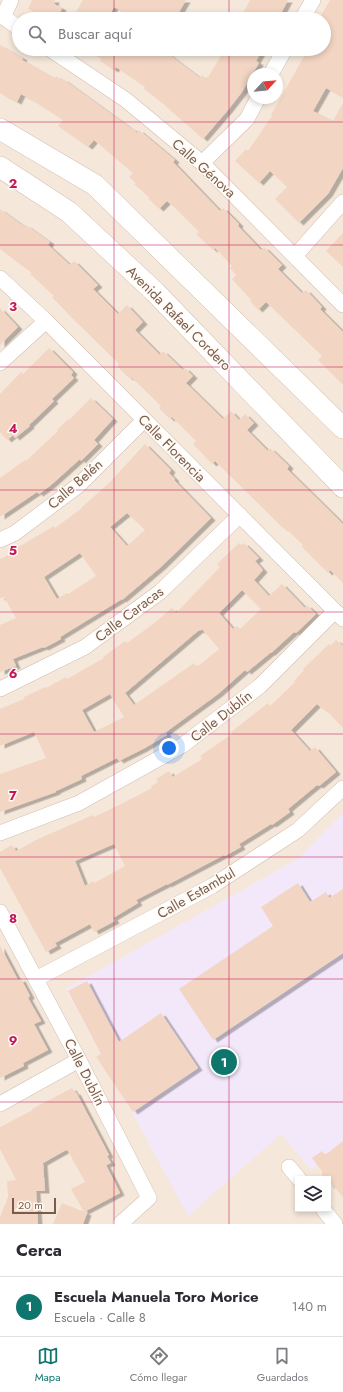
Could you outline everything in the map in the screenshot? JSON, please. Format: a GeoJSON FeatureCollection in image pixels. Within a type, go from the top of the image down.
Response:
{"type":"FeatureCollection","features":[{"type":"Feature","properties":{"kind":"main road"},"geometry":{"type":"LineString","coordinates":[[0,129],[95,185],[343,428]]}},
{"type":"Feature","properties":{"kind":"main road","name":"Avenida Rafael Cordero"},"geometry":{"type":"LineString","coordinates":[[0,166],[69,212],[155,292],[343,487]]}},
{"type":"Feature","properties":{"kind":"street"},"geometry":{"type":"LineString","coordinates":[[10,0],[3,18],[12,24]]}},
{"type":"Feature","properties":{"kind":"street"},"geometry":{"type":"LineString","coordinates":[[306,12],[313,0]]}},
{"type":"Feature","properties":{"kind":"street","name":"Calle Génova"},"geometry":{"type":"LineString","coordinates":[[60,56],[126,100],[202,163],[343,305]]}},
{"type":"Feature","properties":{"kind":"street"},"geometry":{"type":"LineString","coordinates":[[275,68],[281,56]]}},
{"type":"Feature","properties":{"kind":"street"},"geometry":{"type":"LineString","coordinates":[[202,163],[247,118],[255,104]]}},
{"type":"Feature","properties":{"kind":"street"},"geometry":{"type":"LineString","coordinates":[[295,256],[343,202]]}},
{"type":"Feature","properties":{"kind":"street","name":"Calle Florencia"},"geometry":{"type":"LineString","coordinates":[[0,278],[46,321],[339,615]]}},
{"type":"Feature","properties":{"kind":"street"},"geometry":{"type":"LineString","coordinates":[[0,363],[46,321]]}},
{"type":"Feature","properties":{"kind":"street","name":"Calle Belén"},"geometry":{"type":"LineString","coordinates":[[0,540],[15,533],[79,485],[144,420]]}},
{"type":"Feature","properties":{"kind":"street","name":"Calle Caracas"},"geometry":{"type":"LineString","coordinates":[[0,689],[85,647],[160,592],[240,515]]}},
{"type":"Feature","properties":{"kind":"street","name":"Calle Dublín"},"geometry":{"type":"LineString","coordinates":[[0,833],[79,803],[184,745],[260,686],[339,615]]}},
{"type":"Feature","properties":{"kind":"street","name":"Calle Estambul"},"geometry":{"type":"LineString","coordinates":[[36,979],[212,886],[298,830],[343,788]]}},
{"type":"Feature","properties":{"kind":"street","name":"Calle Dublín"},"geometry":{"type":"LineString","coordinates":[[0,912],[79,1060],[149,1198],[120,1224]]}},
{"type":"Feature","properties":{"kind":"street"},"geometry":{"type":"LineString","coordinates":[[0,1104],[79,1060]]}},
{"type":"Feature","properties":{"kind":"street"},"geometry":{"type":"LineString","coordinates":[[289,1166],[297,1176]]}},
{"type":"Feature","properties":{"kind":"street"},"geometry":{"type":"LineString","coordinates":[[325,1212],[335,1224]]}},
{"type":"Feature","properties":{"kind":"shaded area"},"geometry":{"type":"Polygon","coordinates":[[[0,0],[343,0],[343,1224],[0,1224],[0,0]]]}},
{"type":"Feature","properties":{"kind":"shaded area"},"geometry":{"type":"Polygon","coordinates":[[[343,813],[343,1145],[311,1170],[281,1134],[188,1216],[66,989],[299,858],[343,813]]]}},
{"type":"Feature","properties":{"kind":"building"},"geometry":{"type":"Polygon","coordinates":[[[32,0],[55,0],[54,4],[62,8],[60,12],[34,12],[28,9],[32,0]]]}},
{"type":"Feature","properties":{"kind":"building"},"geometry":{"type":"Polygon","coordinates":[[[83,0],[186,0],[179,12],[124,12],[114,7],[111,12],[76,12],[83,0]]]}},
{"type":"Feature","properties":{"kind":"building"},"geometry":{"type":"Polygon","coordinates":[[[250,0],[288,0],[282,12],[244,12],[250,0]]]}},
{"type":"Feature","properties":{"kind":"building"},"geometry":{"type":"Polygon","coordinates":[[[330,0],[343,0],[343,97],[326,88],[313,111],[333,121],[343,103],[343,168],[328,194],[299,223],[275,199],[287,187],[270,171],[259,183],[235,161],[246,149],[248,151],[272,116],[271,115],[277,104],[283,104],[283,94],[304,56],[331,56],[331,12],[323,12],[330,0]]]}},
{"type":"Feature","properties":{"kind":"building"},"geometry":{"type":"Polygon","coordinates":[[[0,45],[12,52],[12,56],[19,56],[23,58],[22,60],[54,78],[56,76],[62,80],[63,79],[137,133],[139,130],[175,160],[173,162],[220,211],[223,208],[261,250],[264,247],[282,265],[278,269],[302,293],[306,290],[322,307],[320,309],[343,332],[343,385],[318,360],[322,356],[266,302],[258,310],[232,279],[236,275],[230,268],[232,266],[215,248],[213,250],[196,234],[199,232],[167,201],[159,209],[148,198],[149,197],[134,184],[136,183],[129,177],[133,173],[94,140],[88,147],[58,126],[63,120],[34,101],[21,94],[17,102],[0,93],[0,45]]]}},
{"type":"Feature","properties":{"kind":"building"},"geometry":{"type":"Polygon","coordinates":[[[97,56],[171,56],[200,78],[202,75],[207,79],[221,56],[259,56],[256,61],[259,63],[256,68],[247,68],[247,83],[242,92],[203,139],[144,89],[145,87],[116,67],[114,70],[100,61],[102,59],[97,56]]]}},
{"type":"Feature","properties":{"kind":"building"},"geometry":{"type":"Polygon","coordinates":[[[0,209],[25,227],[26,225],[50,242],[48,245],[70,265],[74,261],[98,285],[93,289],[118,314],[127,305],[143,322],[135,330],[160,355],[163,351],[183,370],[185,368],[193,376],[186,383],[223,419],[231,411],[239,420],[245,414],[254,423],[247,430],[268,451],[270,448],[289,466],[287,469],[343,524],[343,583],[330,570],[328,573],[302,547],[303,545],[285,528],[284,529],[215,461],[212,464],[193,444],[196,441],[172,417],[170,419],[159,408],[161,406],[131,377],[129,378],[117,366],[119,364],[52,297],[54,296],[30,274],[32,273],[0,249],[0,209]]]}},
{"type":"Feature","properties":{"kind":"building"},"geometry":{"type":"Polygon","coordinates":[[[343,233],[343,267],[326,251],[343,233]]]}},
{"type":"Feature","properties":{"kind":"building"},"geometry":{"type":"Polygon","coordinates":[[[0,308],[18,327],[0,345],[0,308]]]}},
{"type":"Feature","properties":{"kind":"building"},"geometry":{"type":"Polygon","coordinates":[[[49,348],[73,372],[71,375],[74,378],[52,399],[54,401],[29,425],[30,426],[15,438],[13,435],[7,440],[0,432],[0,394],[21,372],[23,374],[49,348]]]}},
{"type":"Feature","properties":{"kind":"building"},"geometry":{"type":"Polygon","coordinates":[[[91,398],[113,419],[94,440],[98,444],[81,461],[80,459],[39,494],[37,492],[0,517],[0,478],[25,460],[26,461],[91,398]]]}},
{"type":"Feature","properties":{"kind":"building"},"geometry":{"type":"Polygon","coordinates":[[[145,444],[171,470],[169,473],[175,479],[174,480],[211,518],[162,566],[122,600],[60,637],[61,639],[44,648],[43,647],[13,659],[16,666],[0,672],[0,625],[16,618],[4,597],[0,598],[0,559],[17,551],[15,549],[54,526],[55,528],[82,508],[109,483],[145,444]],[[127,513],[110,527],[127,546],[145,530],[127,513]],[[80,553],[44,577],[57,599],[67,593],[68,594],[96,576],[80,553]]]}},
{"type":"Feature","properties":{"kind":"building"},"geometry":{"type":"Polygon","coordinates":[[[239,543],[242,545],[244,543],[259,558],[255,561],[263,570],[254,580],[269,596],[282,584],[305,608],[307,605],[316,614],[296,633],[294,632],[247,672],[245,670],[218,694],[166,732],[167,735],[119,761],[117,758],[81,776],[82,779],[56,792],[0,812],[0,774],[46,758],[34,732],[0,746],[0,709],[24,699],[24,697],[45,687],[46,688],[66,677],[67,679],[104,658],[103,657],[125,641],[127,643],[153,624],[172,608],[176,613],[220,567],[217,564],[239,543]],[[242,590],[219,613],[233,629],[237,626],[240,629],[261,609],[242,590]],[[202,629],[200,631],[199,630],[125,693],[134,705],[194,663],[197,667],[219,649],[202,629]],[[110,694],[82,710],[94,732],[124,717],[110,694]]]}},
{"type":"Feature","properties":{"kind":"building"},"geometry":{"type":"Polygon","coordinates":[[[336,640],[343,646],[343,728],[325,709],[324,710],[317,704],[291,730],[310,751],[315,747],[336,772],[319,786],[317,785],[288,809],[290,812],[272,825],[271,824],[239,844],[241,847],[136,900],[138,903],[113,918],[115,921],[94,932],[90,924],[55,943],[57,946],[46,952],[0,868],[0,852],[12,845],[16,851],[38,839],[93,815],[94,817],[152,788],[151,786],[158,782],[156,779],[169,771],[173,777],[202,759],[200,756],[232,734],[231,732],[268,703],[270,706],[295,682],[294,681],[304,670],[303,669],[329,644],[331,645],[336,640]],[[114,844],[75,861],[85,886],[93,881],[94,883],[125,866],[114,844]]]}},
{"type":"Feature","properties":{"kind":"building"},"geometry":{"type":"Polygon","coordinates":[[[298,883],[310,902],[326,892],[329,898],[343,889],[343,953],[213,1040],[179,989],[273,926],[261,907],[298,883]]]}},
{"type":"Feature","properties":{"kind":"building"},"geometry":{"type":"Polygon","coordinates":[[[0,946],[18,980],[21,979],[30,996],[28,998],[41,1021],[34,1024],[48,1050],[23,1063],[24,1066],[0,1078],[0,946]]]}},
{"type":"Feature","properties":{"kind":"building"},"geometry":{"type":"Polygon","coordinates":[[[87,981],[119,1042],[161,1013],[198,1068],[133,1112],[96,1057],[101,1054],[68,991],[87,981]]]}},
{"type":"Feature","properties":{"kind":"building"},"geometry":{"type":"Polygon","coordinates":[[[72,1088],[75,1093],[76,1092],[109,1155],[107,1156],[111,1163],[106,1165],[120,1193],[84,1212],[71,1189],[85,1182],[68,1151],[66,1150],[43,1163],[45,1191],[36,1191],[38,1224],[0,1224],[0,1217],[8,1197],[7,1181],[16,1180],[0,1149],[0,1127],[72,1088]]]}},
{"type":"Feature","properties":{"kind":"building"},"geometry":{"type":"Polygon","coordinates":[[[343,1141],[343,1197],[332,1184],[331,1185],[331,1176],[322,1176],[322,1171],[312,1158],[322,1151],[325,1155],[343,1141]]]}},
{"type":"Feature","properties":{"kind":"building"},"geometry":{"type":"Polygon","coordinates":[[[62,1203],[87,1213],[83,1224],[53,1224],[62,1203]]]}},
{"type":"Feature","properties":{"kind":"place","name":"Escuela Manuela Toro Morice"},"geometry":{"type":"Point","coordinates":[224,1062]}}]}
